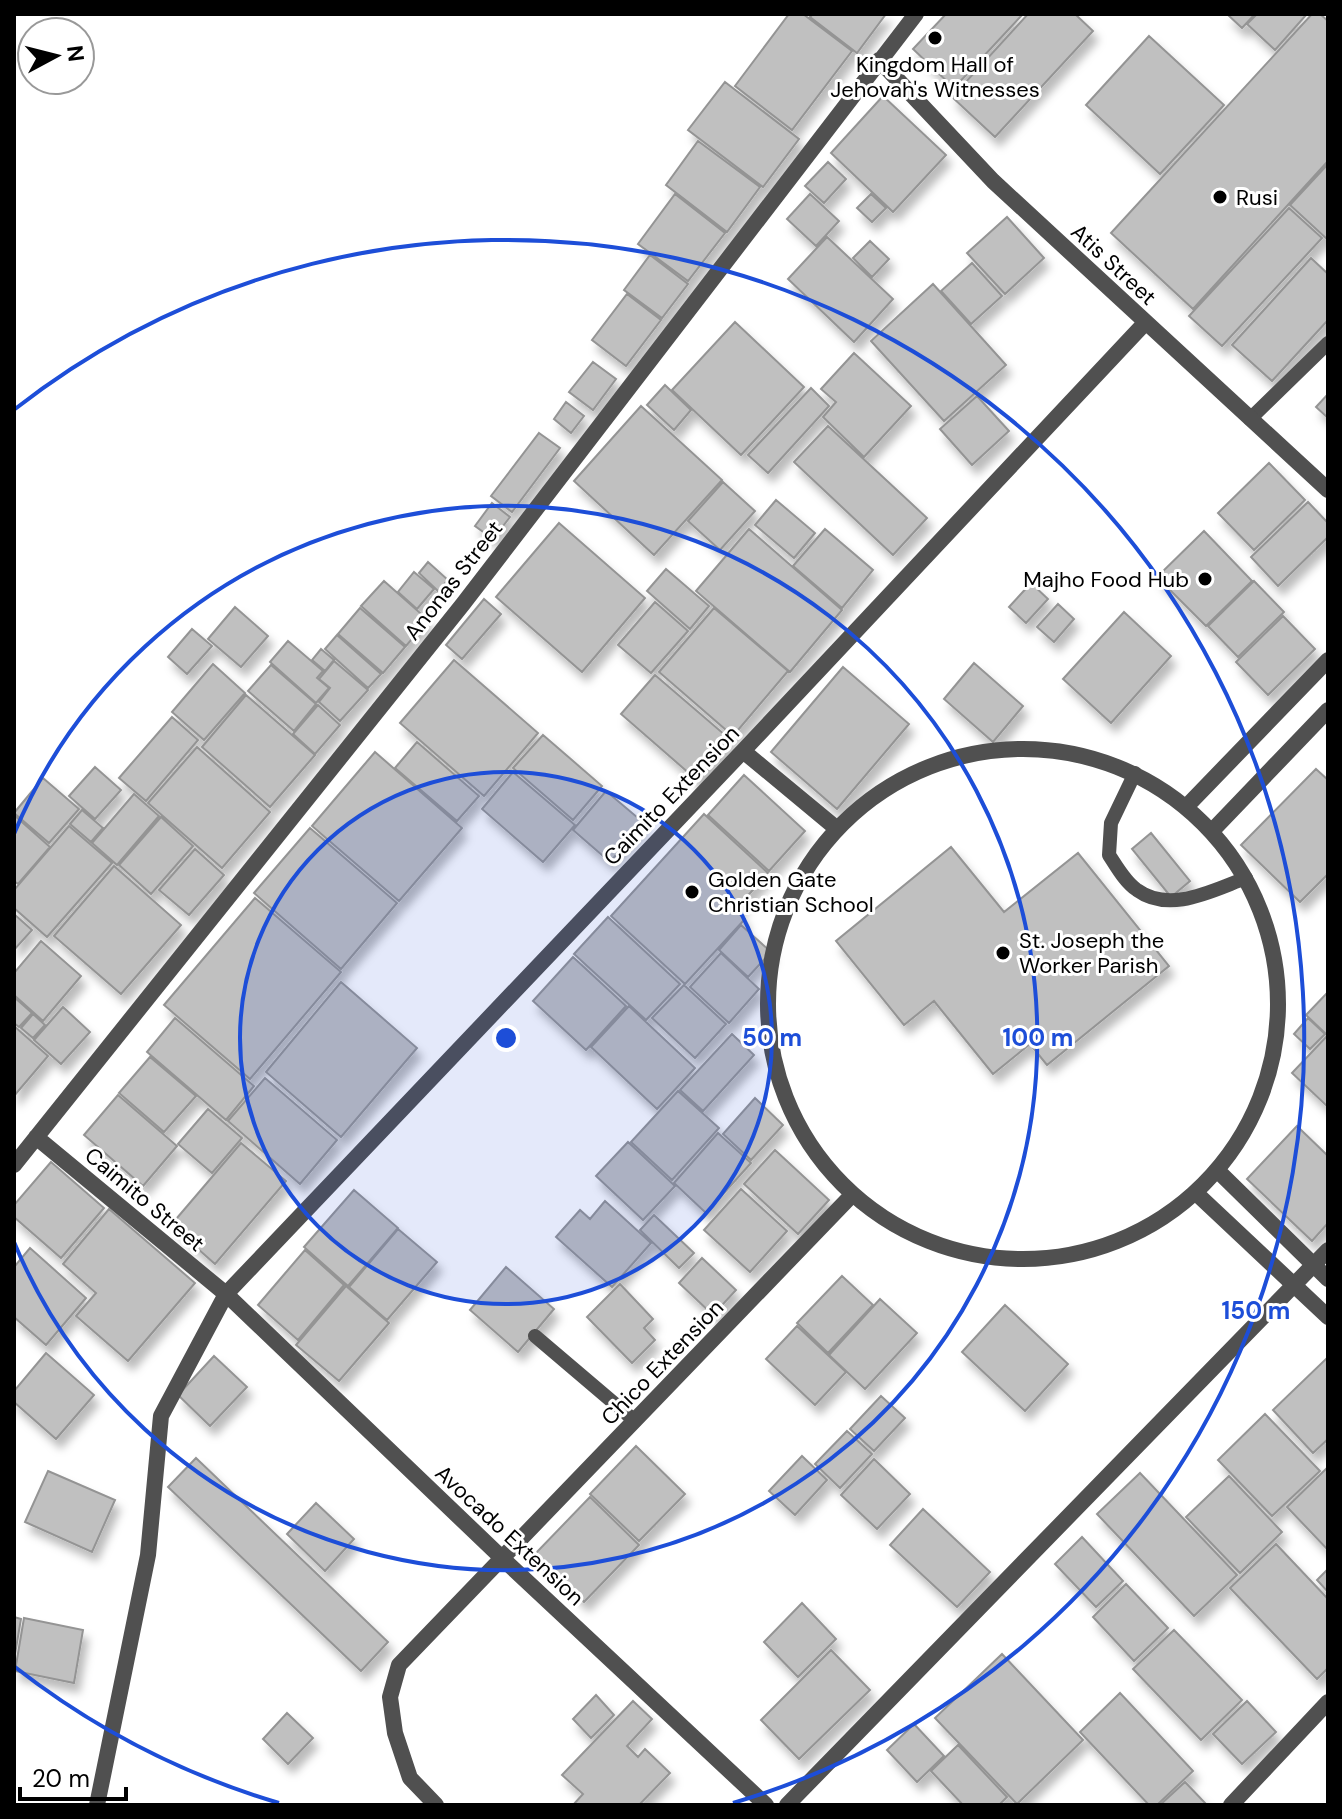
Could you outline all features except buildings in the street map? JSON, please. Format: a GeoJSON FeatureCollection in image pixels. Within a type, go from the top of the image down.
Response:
{"type":"FeatureCollection","features":[{"type":"Feature","properties":{"kind":"street","name":"Anonas Street"},"geometry":{"type":"LineString","coordinates":[[14,1165],[463,604],[916,14]]}},
{"type":"Feature","properties":{"kind":"street","name":"Atis Street"},"geometry":{"type":"LineString","coordinates":[[879,60],[993,181],[1328,490]]}},
{"type":"Feature","properties":{"kind":"street","name":"Caimito Extension"},"geometry":{"type":"LineString","coordinates":[[97,1805],[148,1555],[161,1416],[226,1294],[1145,323]]}},
{"type":"Feature","properties":{"kind":"street"},"geometry":{"type":"LineString","coordinates":[[1186,807],[1328,660]]}},
{"type":"Feature","properties":{"kind":"street"},"geometry":{"type":"LineString","coordinates":[[1212,831],[1328,710]]}},
{"type":"Feature","properties":{"kind":"street"},"geometry":{"type":"LineString","coordinates":[[1058,749],[1135,773],[1186,807],[1212,831],[1246,878],[1273,951],[1278,1029],[1259,1104],[1218,1171],[1197,1194],[1134,1236],[1062,1259],[987,1259],[914,1238],[852,1195],[801,1132],[772,1055],[769,974],[791,895],[836,828],[900,778],[977,751],[1058,749]]}},
{"type":"Feature","properties":{"kind":"street"},"geometry":{"type":"LineString","coordinates":[[743,751],[836,828]]}},
{"type":"Feature","properties":{"kind":"street","name":"Caimito Street"},"geometry":{"type":"LineString","coordinates":[[36,1137],[226,1294]]}},
{"type":"Feature","properties":{"kind":"street"},"geometry":{"type":"LineString","coordinates":[[1218,1171],[1328,1279]]}},
{"type":"Feature","properties":{"kind":"street"},"geometry":{"type":"LineString","coordinates":[[1197,1194],[1328,1317]]}},
{"type":"Feature","properties":{"kind":"street","name":"Chico Extension"},"geometry":{"type":"LineString","coordinates":[[436,1805],[410,1778],[395,1733],[390,1697],[399,1665],[852,1195]]}},
{"type":"Feature","properties":{"kind":"street"},"geometry":{"type":"LineString","coordinates":[[787,1805],[1328,1250]]}},
{"type":"Feature","properties":{"kind":"street","name":"Avocado Extension"},"geometry":{"type":"LineString","coordinates":[[226,1294],[766,1805]]}},
{"type":"Feature","properties":{"kind":"street"},"geometry":{"type":"LineString","coordinates":[[1231,1805],[1328,1702]]}},
{"type":"Feature","properties":{"kind":"lane"},"geometry":{"type":"LineString","coordinates":[[1250,419],[1328,343]]}},
{"type":"Feature","properties":{"kind":"lane"},"geometry":{"type":"LineString","coordinates":[[1135,773],[1111,823],[1109,855],[1135,889],[1151,898],[1183,901],[1246,878]]}},
{"type":"Feature","properties":{"kind":"lane"},"geometry":{"type":"LineString","coordinates":[[535,1336],[635,1421]]}},
{"type":"Feature","properties":{"kind":"place","name":"Kingdom Hall of Jehovah's Witnesses"},"geometry":{"type":"Point","coordinates":[935,38]}},
{"type":"Feature","properties":{"kind":"place","name":"Rusi"},"geometry":{"type":"Point","coordinates":[1220,197]}},
{"type":"Feature","properties":{"kind":"place","name":"Majho Food Hub"},"geometry":{"type":"Point","coordinates":[1205,579]}},
{"type":"Feature","properties":{"kind":"place","name":"Golden Gate Christian School"},"geometry":{"type":"Point","coordinates":[692,892]}},
{"type":"Feature","properties":{"kind":"place","name":"St. Joseph the Worker Parish"},"geometry":{"type":"Point","coordinates":[1003,953]}}]}
